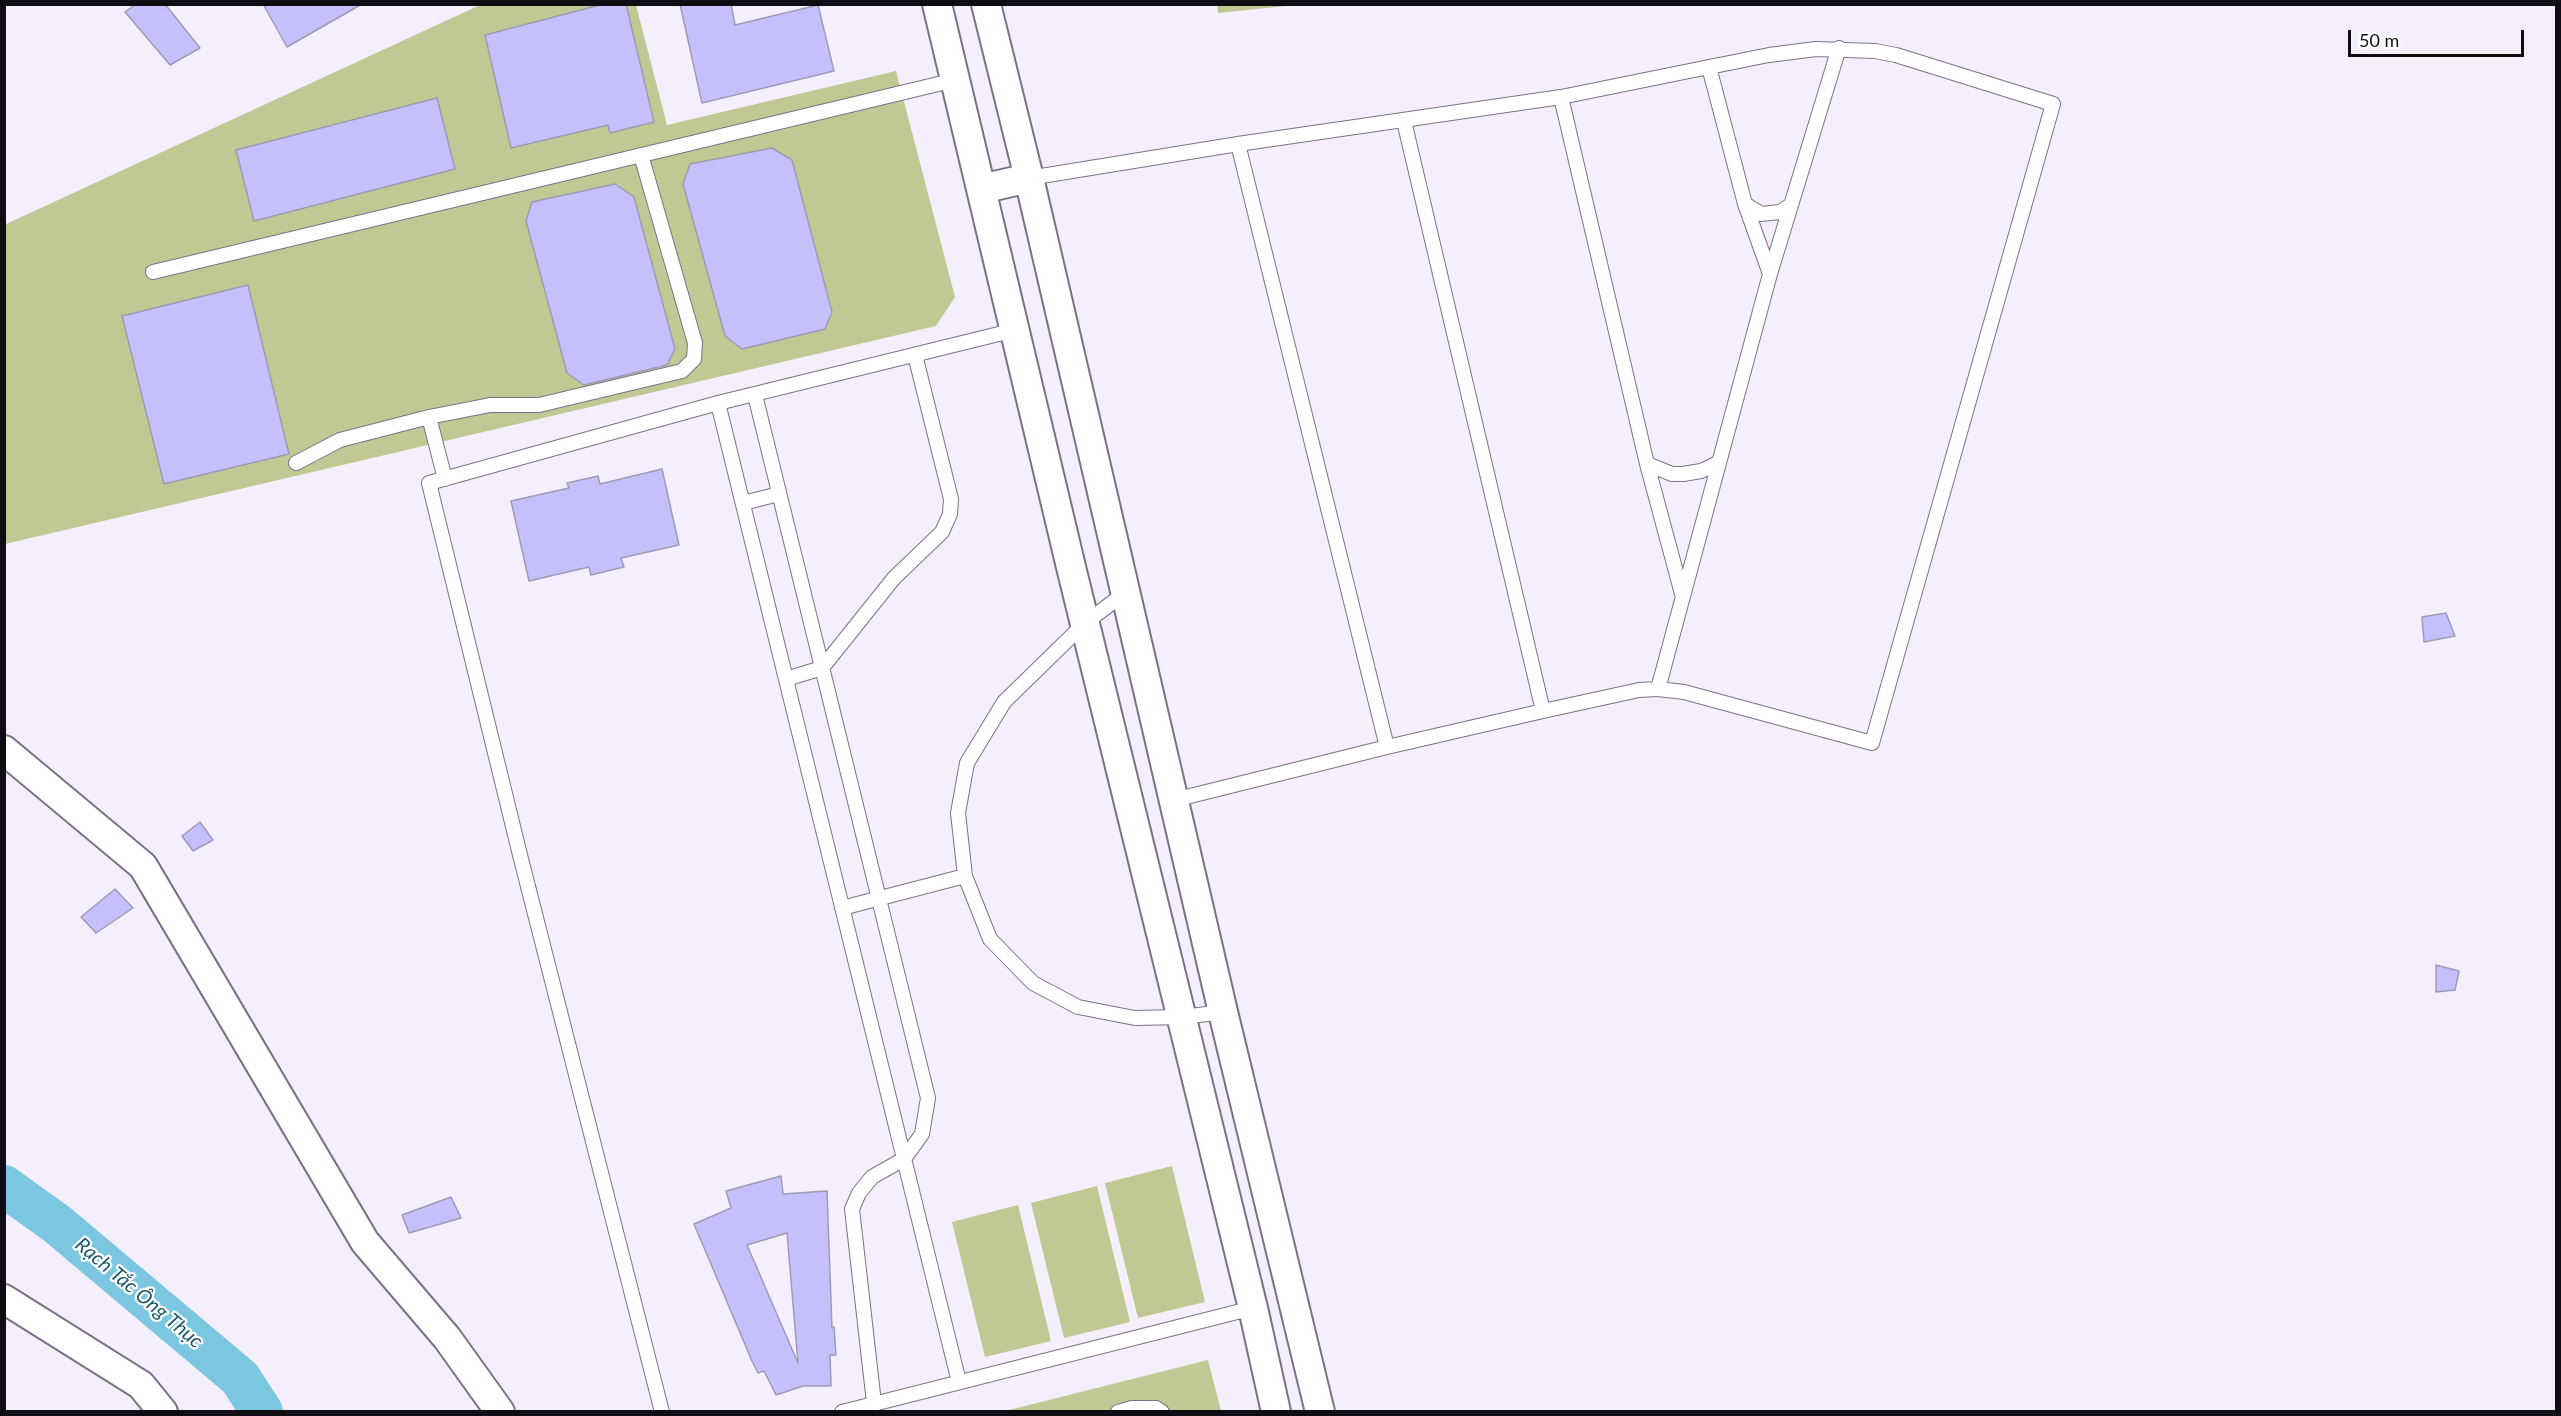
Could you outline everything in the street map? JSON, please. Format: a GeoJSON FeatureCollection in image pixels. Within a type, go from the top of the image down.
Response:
{"type":"FeatureCollection","features":[{"type":"Feature","properties":{"kind":"street"},"geometry":{"type":"LineString","coordinates":[[937,4],[1085,623],[1253,1308],[1276,1412]]}},
{"type":"Feature","properties":{"kind":"street"},"geometry":{"type":"LineString","coordinates":[[986,4],[1029,178],[1223,1012],[1320,1412]]}},
{"type":"Feature","properties":{"kind":"street"},"geometry":{"type":"LineString","coordinates":[[981,189],[1029,178]]}},
{"type":"Feature","properties":{"kind":"street"},"geometry":{"type":"LineString","coordinates":[[4,750],[143,866],[365,1242],[447,1338],[500,1412]]}},
{"type":"Feature","properties":{"kind":"street"},"geometry":{"type":"LineString","coordinates":[[1131,810],[1174,800]]}},
{"type":"Feature","properties":{"kind":"street"},"geometry":{"type":"LineString","coordinates":[[4,1299],[141,1385],[163,1412]]}},
{"type":"Feature","properties":{"kind":"lane"},"geometry":{"type":"LineString","coordinates":[[1029,178],[1238,144],[1561,97],[1769,55],[1839,48],[1896,55],[2053,104],[1872,743],[1684,692],[1658,689],[1639,690],[1388,747],[1174,800]]}},
{"type":"Feature","properties":{"kind":"lane"},"geometry":{"type":"LineString","coordinates":[[1658,689],[1770,274],[1839,48]]}},
{"type":"Feature","properties":{"kind":"lane"},"geometry":{"type":"LineString","coordinates":[[1709,68],[1745,204],[1770,274]]}},
{"type":"Feature","properties":{"kind":"lane"},"geometry":{"type":"LineString","coordinates":[[153,273],[955,80]]}},
{"type":"Feature","properties":{"kind":"lane"},"geometry":{"type":"LineString","coordinates":[[1561,97],[1647,464],[1682,595]]}},
{"type":"Feature","properties":{"kind":"lane"},"geometry":{"type":"LineString","coordinates":[[1404,121],[1543,711]]}},
{"type":"Feature","properties":{"kind":"lane"},"geometry":{"type":"LineString","coordinates":[[1238,144],[1388,747]]}},
{"type":"Feature","properties":{"kind":"lane"},"geometry":{"type":"LineString","coordinates":[[296,463],[340,440],[429,417],[490,405],[539,405],[682,370],[694,358],[695,343],[641,155]]}},
{"type":"Feature","properties":{"kind":"lane"},"geometry":{"type":"LineString","coordinates":[[1745,204],[1761,214],[1780,212],[1791,205]]}},
{"type":"Feature","properties":{"kind":"lane"},"geometry":{"type":"LineString","coordinates":[[662,1412],[523,867],[429,483],[718,404],[1014,330]]}},
{"type":"Feature","properties":{"kind":"lane"},"geometry":{"type":"LineString","coordinates":[[786,679],[822,668],[894,578],[942,532],[950,514],[951,499],[915,355]]}},
{"type":"Feature","properties":{"kind":"lane"},"geometry":{"type":"LineString","coordinates":[[755,395],[928,1098],[922,1134],[904,1159],[872,1177],[859,1193],[852,1209],[874,1403]]}},
{"type":"Feature","properties":{"kind":"lane"},"geometry":{"type":"LineString","coordinates":[[718,404],[959,1382]]}},
{"type":"Feature","properties":{"kind":"lane"},"geometry":{"type":"LineString","coordinates":[[429,417],[445,479]]}},
{"type":"Feature","properties":{"kind":"lane"},"geometry":{"type":"LineString","coordinates":[[1647,464],[1672,474],[1683,474],[1701,471],[1718,463]]}},
{"type":"Feature","properties":{"kind":"lane"},"geometry":{"type":"LineString","coordinates":[[743,503],[780,494]]}},
{"type":"Feature","properties":{"kind":"lane"},"geometry":{"type":"LineString","coordinates":[[1125,593],[1085,623],[1004,702],[967,763],[958,813],[965,876],[990,939],[1033,983],[1078,1007],[1136,1018],[1182,1017],[1223,1012]]}},
{"type":"Feature","properties":{"kind":"lane"},"geometry":{"type":"LineString","coordinates":[[842,908],[965,876]]}},
{"type":"Feature","properties":{"kind":"lane"},"geometry":{"type":"LineString","coordinates":[[842,1412],[1253,1308]]}},
{"type":"Feature","properties":{"kind":"lane"},"geometry":{"type":"LineString","coordinates":[[1118,1412],[1132,1408],[1156,1408],[1162,1412]]}},
{"type":"Feature","properties":{"kind":"green space"},"geometry":{"type":"Polygon","coordinates":[[[1217,4],[1296,5],[1218,13],[1217,4]]]}},
{"type":"Feature","properties":{"kind":"green space"},"geometry":{"type":"Polygon","coordinates":[[[480,5],[636,5],[667,125],[896,71],[955,297],[936,326],[5,544],[4,225],[480,5]]]}},
{"type":"Feature","properties":{"kind":"green space"},"geometry":{"type":"Polygon","coordinates":[[[1172,1166],[1205,1302],[1138,1318],[1105,1183],[1172,1166]]]}},
{"type":"Feature","properties":{"kind":"green space"},"geometry":{"type":"Polygon","coordinates":[[[1097,1186],[1130,1322],[1064,1338],[1031,1203],[1097,1186]]]}},
{"type":"Feature","properties":{"kind":"green space"},"geometry":{"type":"Polygon","coordinates":[[[1018,1205],[1051,1341],[985,1357],[952,1222],[1018,1205]]]}},
{"type":"Feature","properties":{"kind":"green space"},"geometry":{"type":"Polygon","coordinates":[[[1208,1360],[1221,1411],[1001,1412],[1208,1360]]]}},
{"type":"Feature","properties":{"kind":"building"},"geometry":{"type":"Polygon","coordinates":[[[136,4],[165,4],[200,48],[170,65],[125,12],[136,4]]]}},
{"type":"Feature","properties":{"kind":"building"},"geometry":{"type":"Polygon","coordinates":[[[263,4],[362,4],[287,47],[263,4]]]}},
{"type":"Feature","properties":{"kind":"building"},"geometry":{"type":"Polygon","coordinates":[[[604,4],[626,4],[654,122],[610,133],[608,125],[511,148],[485,35],[604,4]]]}},
{"type":"Feature","properties":{"kind":"building"},"geometry":{"type":"Polygon","coordinates":[[[680,4],[731,4],[735,25],[818,5],[834,71],[702,103],[680,4]]]}},
{"type":"Feature","properties":{"kind":"building"},"geometry":{"type":"Polygon","coordinates":[[[437,98],[455,169],[254,221],[236,150],[437,98]]]}},
{"type":"Feature","properties":{"kind":"building"},"geometry":{"type":"Polygon","coordinates":[[[772,148],[792,160],[832,312],[825,329],[742,349],[725,336],[683,184],[690,164],[772,148]]]}},
{"type":"Feature","properties":{"kind":"building"},"geometry":{"type":"Polygon","coordinates":[[[615,184],[634,197],[675,349],[667,365],[584,385],[567,373],[526,221],[532,202],[615,184]]]}},
{"type":"Feature","properties":{"kind":"building"},"geometry":{"type":"Polygon","coordinates":[[[248,285],[289,454],[164,484],[122,316],[248,285]]]}},
{"type":"Feature","properties":{"kind":"building"},"geometry":{"type":"Polygon","coordinates":[[[662,469],[679,545],[621,558],[624,567],[591,575],[589,567],[529,581],[511,501],[569,488],[567,483],[598,476],[600,484],[662,469]]]}},
{"type":"Feature","properties":{"kind":"building"},"geometry":{"type":"Polygon","coordinates":[[[2446,613],[2455,636],[2424,642],[2422,617],[2446,613]]]}},
{"type":"Feature","properties":{"kind":"building"},"geometry":{"type":"Polygon","coordinates":[[[200,822],[213,840],[193,851],[182,836],[200,822]]]}},
{"type":"Feature","properties":{"kind":"building"},"geometry":{"type":"Polygon","coordinates":[[[115,889],[133,908],[96,933],[81,917],[115,889]]]}},
{"type":"Feature","properties":{"kind":"building"},"geometry":{"type":"Polygon","coordinates":[[[2436,965],[2459,971],[2455,990],[2436,992],[2436,965]]]}},
{"type":"Feature","properties":{"kind":"building"},"geometry":{"type":"Polygon","coordinates":[[[781,1176],[783,1194],[827,1191],[832,1328],[834,1327],[836,1355],[830,1355],[831,1386],[803,1386],[776,1395],[764,1371],[758,1373],[694,1224],[731,1208],[726,1191],[781,1176]],[[787,1233],[747,1245],[798,1363],[787,1233]]]}},
{"type":"Feature","properties":{"kind":"building"},"geometry":{"type":"Polygon","coordinates":[[[451,1197],[461,1218],[409,1233],[402,1215],[451,1197]]]}},
{"type":"Feature","properties":{"kind":"waterway","name":"Rạch Tắc Ông Thục"},"geometry":{"type":"LineString","coordinates":[[4,1186],[57,1224],[240,1378],[262,1412]]}}]}
